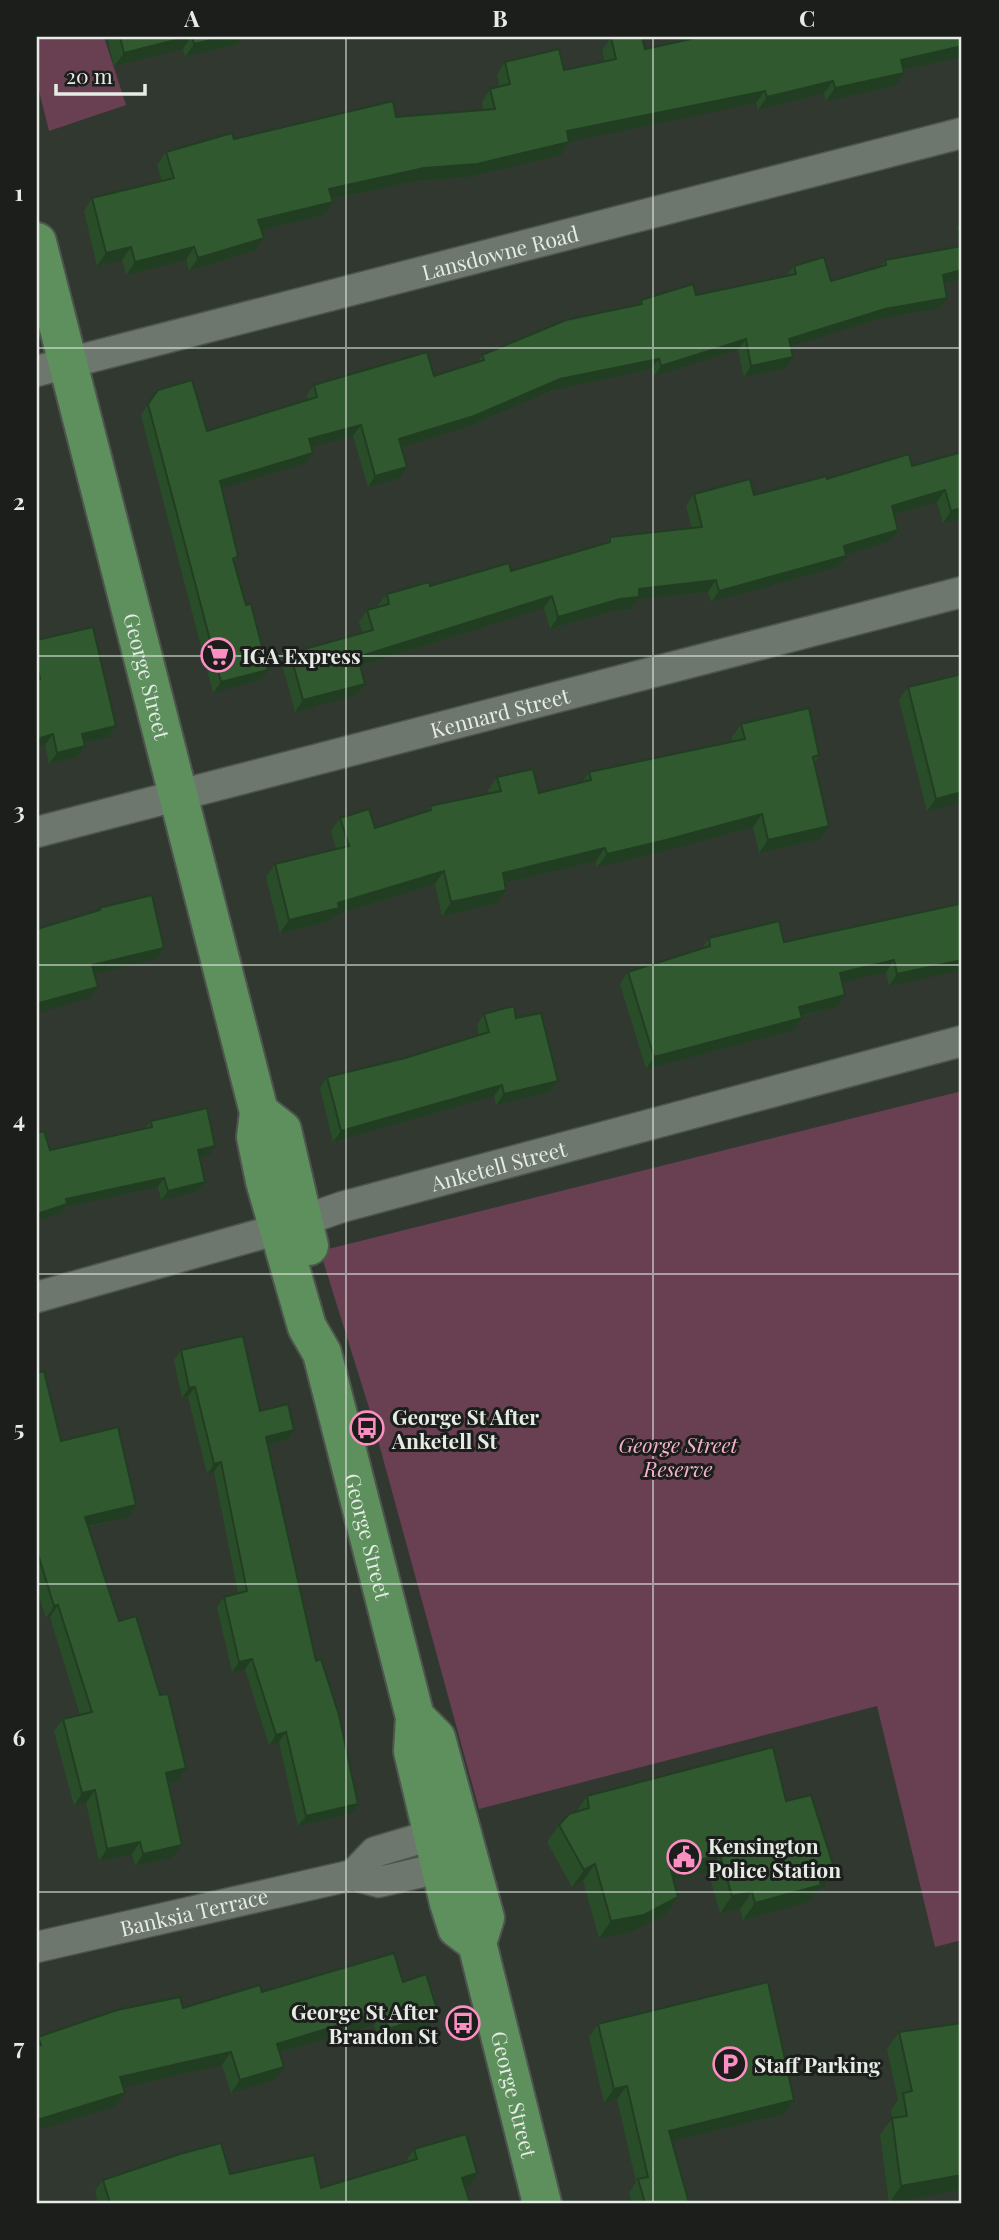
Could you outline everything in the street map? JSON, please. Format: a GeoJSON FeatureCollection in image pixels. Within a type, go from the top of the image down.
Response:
{"type":"FeatureCollection","features":[{"type":"Feature","properties":{"kind":"main road","name":"George Street"},"geometry":{"type":"LineString","coordinates":[[37,242],[53,367],[179,795],[259,1112],[282,1130],[291,1224],[330,1324],[322,1353],[415,1717],[413,1751],[451,1848],[457,1928],[477,1943],[542,2203]]}},
{"type":"Feature","properties":{"kind":"street","name":"Lansdowne Road"},"geometry":{"type":"LineString","coordinates":[[53,367],[962,133]]}},
{"type":"Feature","properties":{"kind":"street","name":"Kennard Street"},"geometry":{"type":"LineString","coordinates":[[37,832],[962,592]]}},
{"type":"Feature","properties":{"kind":"street","name":"Anketell Street"},"geometry":{"type":"LineString","coordinates":[[37,1297],[421,1185],[962,1041]]}},
{"type":"Feature","properties":{"kind":"street","name":"Banksia Terrace"},"geometry":{"type":"LineString","coordinates":[[38,1941],[353,1875],[379,1882],[451,1848]]}},
{"type":"Feature","properties":{"kind":"green space"},"geometry":{"type":"Polygon","coordinates":[[[37,37],[104,37],[126,105],[49,131],[37,83],[37,37]]]}},
{"type":"Feature","properties":{"kind":"green space","name":"George Street Reserve"},"geometry":{"type":"Polygon","coordinates":[[[962,1091],[962,1940],[935,1947],[877,1706],[479,1809],[370,1411],[320,1251],[962,1091]]]}},
{"type":"Feature","properties":{"kind":"building"},"geometry":{"type":"Polygon","coordinates":[[[120,37],[187,37],[124,53],[120,37]]]}},
{"type":"Feature","properties":{"kind":"building"},"geometry":{"type":"Polygon","coordinates":[[[192,37],[223,37],[194,44],[192,37]]]}},
{"type":"Feature","properties":{"kind":"building"},"geometry":{"type":"Polygon","coordinates":[[[642,37],[645,49],[700,37],[962,37],[962,46],[901,60],[904,73],[835,88],[833,81],[767,97],[765,91],[567,131],[569,142],[477,164],[424,168],[329,189],[333,202],[258,220],[264,238],[198,258],[194,247],[135,262],[131,247],[106,253],[92,198],[174,178],[166,152],[232,133],[234,139],[393,101],[396,117],[495,109],[490,89],[510,84],[505,62],[559,49],[564,70],[616,59],[611,38],[642,37]]]}},
{"type":"Feature","properties":{"kind":"building"},"geometry":{"type":"Polygon","coordinates":[[[962,246],[962,270],[943,275],[947,298],[885,309],[789,339],[793,357],[751,366],[746,339],[661,366],[659,359],[560,379],[474,416],[399,439],[407,467],[375,476],[361,425],[309,439],[313,453],[220,481],[238,556],[233,559],[246,605],[251,604],[268,670],[221,682],[148,404],[158,390],[192,380],[207,431],[317,397],[314,385],[427,352],[434,376],[484,360],[482,355],[566,320],[642,304],[641,300],[693,284],[696,295],[796,274],[794,266],[824,257],[831,281],[886,265],[885,260],[962,246]]]}},
{"type":"Feature","properties":{"kind":"building"},"geometry":{"type":"Polygon","coordinates":[[[962,452],[962,508],[951,511],[945,490],[892,506],[898,530],[844,546],[846,556],[719,591],[716,580],[639,589],[639,597],[620,599],[558,617],[552,596],[358,657],[365,684],[303,700],[290,653],[373,630],[367,610],[389,604],[387,594],[429,582],[430,586],[509,563],[511,571],[610,542],[610,537],[702,527],[694,494],[750,479],[754,495],[827,476],[827,479],[909,454],[912,466],[962,452]]]}},
{"type":"Feature","properties":{"kind":"building"},"geometry":{"type":"Polygon","coordinates":[[[93,627],[116,726],[82,734],[85,746],[57,753],[53,734],[37,739],[37,680],[40,679],[37,640],[93,627]]]}},
{"type":"Feature","properties":{"kind":"building"},"geometry":{"type":"Polygon","coordinates":[[[962,674],[962,792],[936,799],[908,687],[962,674]]]}},
{"type":"Feature","properties":{"kind":"building"},"geometry":{"type":"Polygon","coordinates":[[[809,708],[819,755],[813,757],[829,826],[768,840],[762,814],[607,854],[605,848],[503,873],[506,890],[451,902],[444,871],[338,903],[339,908],[289,920],[275,864],[349,846],[340,818],[369,809],[375,828],[431,810],[430,806],[501,791],[497,777],[533,769],[539,793],[591,780],[589,772],[745,739],[741,724],[809,708]]]}},
{"type":"Feature","properties":{"kind":"building"},"geometry":{"type":"Polygon","coordinates":[[[152,895],[164,948],[92,965],[98,987],[39,1003],[37,929],[100,910],[99,908],[152,895]]]}},
{"type":"Feature","properties":{"kind":"building"},"geometry":{"type":"Polygon","coordinates":[[[962,900],[962,960],[897,974],[894,960],[840,973],[845,995],[799,1007],[802,1018],[654,1057],[628,972],[710,946],[709,938],[779,921],[784,942],[959,904],[962,900]]]}},
{"type":"Feature","properties":{"kind":"building"},"geometry":{"type":"Polygon","coordinates":[[[514,1006],[516,1018],[541,1013],[558,1081],[504,1094],[502,1085],[341,1131],[327,1077],[405,1058],[489,1032],[484,1014],[514,1006]]]}},
{"type":"Feature","properties":{"kind":"building"},"geometry":{"type":"Polygon","coordinates":[[[207,1108],[215,1146],[198,1150],[205,1182],[168,1191],[164,1178],[66,1199],[67,1204],[37,1214],[37,1133],[44,1131],[50,1150],[152,1127],[151,1121],[207,1108]]]}},
{"type":"Feature","properties":{"kind":"building"},"geometry":{"type":"Polygon","coordinates":[[[243,1336],[260,1411],[288,1404],[294,1430],[266,1437],[316,1661],[321,1659],[339,1715],[358,1804],[306,1816],[286,1732],[276,1735],[252,1659],[239,1662],[224,1597],[247,1591],[221,1462],[214,1464],[195,1387],[189,1388],[181,1350],[243,1336]]]}},
{"type":"Feature","properties":{"kind":"building"},"geometry":{"type":"Polygon","coordinates":[[[44,1371],[61,1441],[118,1427],[136,1505],[85,1517],[119,1621],[136,1616],[160,1695],[168,1694],[186,1768],[166,1773],[182,1845],[143,1854],[140,1842],[107,1849],[95,1790],[82,1793],[63,1719],[92,1712],[58,1605],[54,1606],[37,1551],[37,1373],[44,1371]]]}},
{"type":"Feature","properties":{"kind":"building","name":"Kensington Police Station"},"geometry":{"type":"Polygon","coordinates":[[[773,1747],[786,1801],[811,1795],[835,1871],[818,1875],[821,1885],[755,1903],[752,1892],[732,1896],[720,1855],[670,1867],[678,1897],[644,1915],[611,1921],[595,1864],[584,1870],[559,1825],[569,1814],[589,1808],[587,1796],[773,1747]]]}},
{"type":"Feature","properties":{"kind":"building"},"geometry":{"type":"Polygon","coordinates":[[[394,1953],[403,1982],[426,1974],[438,2013],[388,2029],[382,2012],[277,2044],[284,2067],[240,2080],[231,2052],[120,2077],[125,2093],[37,2120],[37,2046],[41,2045],[38,2037],[117,2010],[180,1997],[183,2008],[260,1985],[262,1992],[394,1953]]]}},
{"type":"Feature","properties":{"kind":"building"},"geometry":{"type":"Polygon","coordinates":[[[768,1982],[794,2100],[669,2131],[689,2203],[645,2203],[638,2179],[648,2177],[627,2086],[614,2089],[598,2024],[768,1982]]]}},
{"type":"Feature","properties":{"kind":"building"},"geometry":{"type":"Polygon","coordinates":[[[962,2023],[962,2175],[901,2186],[892,2118],[907,2116],[903,2093],[912,2091],[899,2032],[962,2023]]]}},
{"type":"Feature","properties":{"kind":"building"},"geometry":{"type":"Polygon","coordinates":[[[466,2134],[477,2173],[462,2178],[470,2203],[110,2203],[103,2180],[221,2143],[230,2174],[314,2155],[321,2188],[417,2159],[414,2149],[466,2134]]]}},
{"type":"Feature","properties":{"kind":"place","name":"IGA Express"},"geometry":{"type":"Point","coordinates":[218,655]}},
{"type":"Feature","properties":{"kind":"place","name":"George St After Anketell St"},"geometry":{"type":"Point","coordinates":[367,1428]}},
{"type":"Feature","properties":{"kind":"place","name":"Kensington Police Station"},"geometry":{"type":"Point","coordinates":[684,1857]}},
{"type":"Feature","properties":{"kind":"place","name":"George St After Brandon St"},"geometry":{"type":"Point","coordinates":[463,2023]}},
{"type":"Feature","properties":{"kind":"place","name":"Staff Parking"},"geometry":{"type":"Point","coordinates":[730,2064]}}]}
